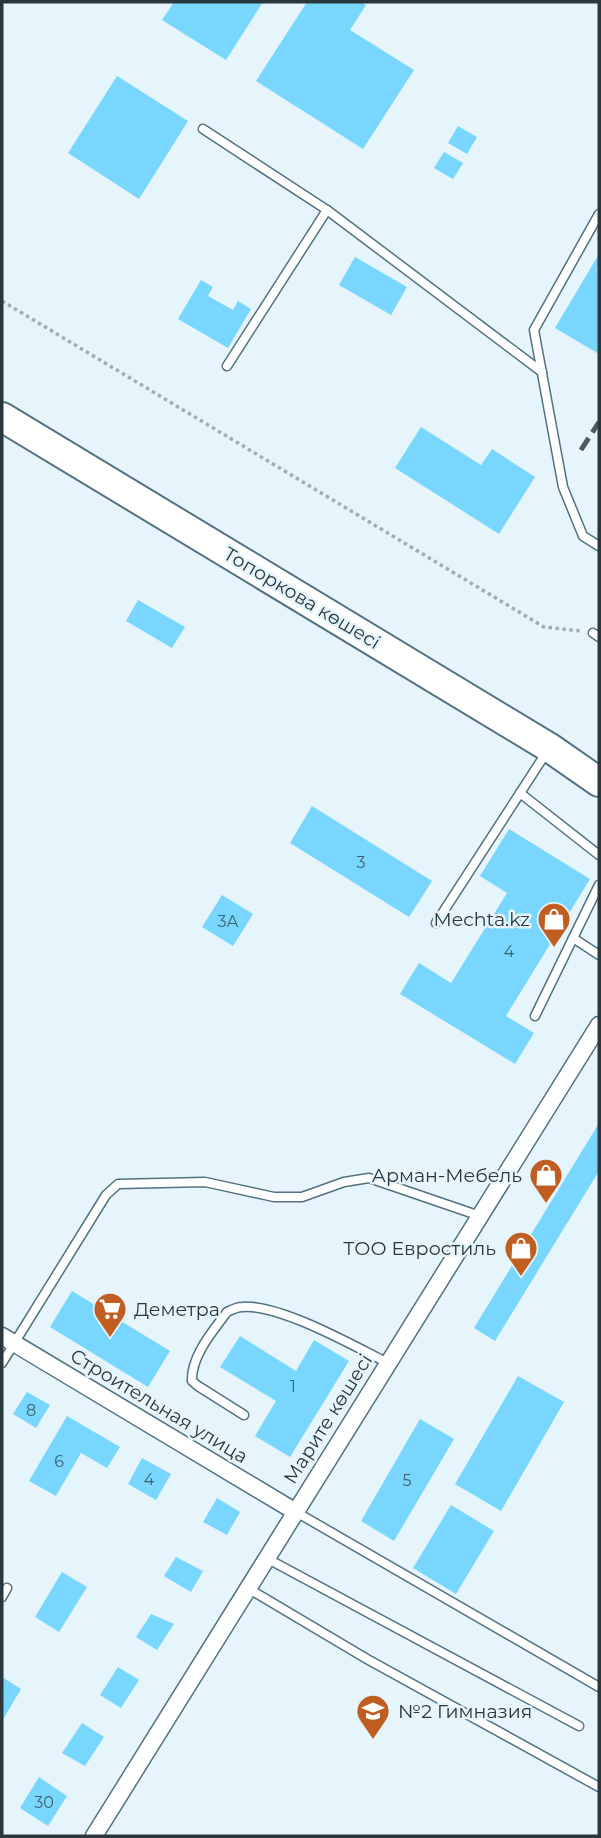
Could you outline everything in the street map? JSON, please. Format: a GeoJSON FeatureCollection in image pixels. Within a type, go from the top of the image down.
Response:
{"type":"FeatureCollection","features":[{"type":"Feature","properties":{"kind":"highway","name":"Топоркова көшесі"},"geometry":{"type":"LineString","coordinates":[[2,417],[550,748],[599,782]]}},
{"type":"Feature","properties":{"kind":"street","name":"Марите көшесі"},"geometry":{"type":"LineString","coordinates":[[94,1836],[599,1025]]}},
{"type":"Feature","properties":{"kind":"street","name":"Строительная улица"},"geometry":{"type":"LineString","coordinates":[[8,1339],[296,1511]]}},
{"type":"Feature","properties":{"kind":"lane"},"geometry":{"type":"LineString","coordinates":[[203,129],[327,210],[541,372]]}},
{"type":"Feature","properties":{"kind":"lane"},"geometry":{"type":"LineString","coordinates":[[228,366],[327,210]]}},
{"type":"Feature","properties":{"kind":"lane"},"geometry":{"type":"LineString","coordinates":[[599,214],[534,330],[563,487],[583,536],[599,546]]}},
{"type":"Feature","properties":{"kind":"lane"},"geometry":{"type":"LineString","coordinates":[[436,923],[550,748]]}},
{"type":"Feature","properties":{"kind":"lane"},"geometry":{"type":"LineString","coordinates":[[520,793],[599,855]]}},
{"type":"Feature","properties":{"kind":"lane"},"geometry":{"type":"LineString","coordinates":[[535,1016],[599,886]]}},
{"type":"Feature","properties":{"kind":"lane"},"geometry":{"type":"LineString","coordinates":[[573,938],[599,955]]}},
{"type":"Feature","properties":{"kind":"lane"},"geometry":{"type":"LineString","coordinates":[[2,1363],[8,1339],[106,1195],[118,1184],[205,1182],[274,1197],[302,1197],[344,1182],[369,1178],[480,1216]]}},
{"type":"Feature","properties":{"kind":"lane"},"geometry":{"type":"LineString","coordinates":[[244,1415],[192,1381],[192,1370],[199,1356],[227,1312],[234,1309],[258,1308],[277,1313],[316,1328],[388,1363]]}},
{"type":"Feature","properties":{"kind":"lane"},"geometry":{"type":"LineString","coordinates":[[296,1511],[599,1687]]}},
{"type":"Feature","properties":{"kind":"lane"},"geometry":{"type":"LineString","coordinates":[[268,1559],[579,1726]]}},
{"type":"Feature","properties":{"kind":"lane"},"geometry":{"type":"LineString","coordinates":[[2,1597],[7,1588]]}},
{"type":"Feature","properties":{"kind":"lane"},"geometry":{"type":"LineString","coordinates":[[249,1589],[367,1659],[599,1787]]}},
{"type":"Feature","properties":{"kind":"path"},"geometry":{"type":"LineString","coordinates":[[2,301],[544,627],[596,635]]}},
{"type":"Feature","properties":{"kind":"building"},"geometry":{"type":"Polygon","coordinates":[[[174,2],[263,2],[226,60],[162,20],[174,2]]]}},
{"type":"Feature","properties":{"kind":"building"},"geometry":{"type":"Polygon","coordinates":[[[307,2],[361,2],[366,5],[350,30],[414,70],[363,149],[256,81],[307,2]]]}},
{"type":"Feature","properties":{"kind":"building"},"geometry":{"type":"Polygon","coordinates":[[[117,76],[188,121],[139,199],[68,153],[117,76]]]}},
{"type":"Feature","properties":{"kind":"building"},"geometry":{"type":"Polygon","coordinates":[[[458,126],[477,137],[467,154],[448,143],[458,126]]]}},
{"type":"Feature","properties":{"kind":"building"},"geometry":{"type":"Polygon","coordinates":[[[444,152],[463,163],[453,179],[434,168],[444,152]]]}},
{"type":"Feature","properties":{"kind":"building"},"geometry":{"type":"Polygon","coordinates":[[[599,254],[599,354],[555,328],[599,254]]]}},
{"type":"Feature","properties":{"kind":"building"},"geometry":{"type":"Polygon","coordinates":[[[355,257],[407,287],[391,315],[339,285],[355,257]]]}},
{"type":"Feature","properties":{"kind":"building"},"geometry":{"type":"Polygon","coordinates":[[[201,280],[213,287],[208,296],[233,310],[238,301],[251,309],[228,348],[178,319],[201,280]]]}},
{"type":"Feature","properties":{"kind":"building"},"geometry":{"type":"Polygon","coordinates":[[[421,427],[481,465],[492,449],[535,477],[499,534],[395,468],[421,427]]]}},
{"type":"Feature","properties":{"kind":"building"},"geometry":{"type":"Polygon","coordinates":[[[138,600],[185,627],[172,648],[126,621],[138,600]]]}},
{"type":"Feature","properties":{"kind":"building"},"geometry":{"type":"Polygon","coordinates":[[[312,806],[432,881],[409,917],[290,843],[312,806]]]}},
{"type":"Feature","properties":{"kind":"building"},"geometry":{"type":"Polygon","coordinates":[[[509,829],[590,879],[506,1016],[534,1033],[515,1064],[400,994],[419,963],[451,983],[507,893],[480,876],[509,829]]]}},
{"type":"Feature","properties":{"kind":"building"},"geometry":{"type":"Polygon","coordinates":[[[222,895],[253,914],[233,946],[202,927],[222,895]]]}},
{"type":"Feature","properties":{"kind":"building"},"geometry":{"type":"Polygon","coordinates":[[[599,1123],[599,1171],[495,1341],[474,1328],[599,1123]]]}},
{"type":"Feature","properties":{"kind":"building","name":"Деметра"},"geometry":{"type":"Polygon","coordinates":[[[72,1291],[170,1351],[148,1387],[50,1327],[72,1291]]]}},
{"type":"Feature","properties":{"kind":"building"},"geometry":{"type":"Polygon","coordinates":[[[240,1336],[296,1371],[314,1340],[349,1361],[290,1457],[255,1436],[276,1401],[220,1367],[240,1336]]]}},
{"type":"Feature","properties":{"kind":"building"},"geometry":{"type":"Polygon","coordinates":[[[518,1376],[564,1402],[501,1511],[455,1484],[518,1376]]]}},
{"type":"Feature","properties":{"kind":"building"},"geometry":{"type":"Polygon","coordinates":[[[27,1392],[50,1405],[36,1428],[13,1414],[27,1392]]]}},
{"type":"Feature","properties":{"kind":"building"},"geometry":{"type":"Polygon","coordinates":[[[67,1416],[120,1447],[107,1468],[81,1453],[56,1496],[29,1481],[67,1416]]]}},
{"type":"Feature","properties":{"kind":"building"},"geometry":{"type":"Polygon","coordinates":[[[420,1419],[454,1439],[394,1541],[361,1521],[420,1419]]]}},
{"type":"Feature","properties":{"kind":"building"},"geometry":{"type":"Polygon","coordinates":[[[142,1458],[171,1474],[156,1500],[128,1484],[142,1458]]]}},
{"type":"Feature","properties":{"kind":"building"},"geometry":{"type":"Polygon","coordinates":[[[217,1498],[240,1512],[227,1535],[203,1522],[217,1498]]]}},
{"type":"Feature","properties":{"kind":"building"},"geometry":{"type":"Polygon","coordinates":[[[451,1505],[494,1531],[456,1594],[413,1568],[451,1505]]]}},
{"type":"Feature","properties":{"kind":"building"},"geometry":{"type":"Polygon","coordinates":[[[176,1557],[203,1571],[191,1592],[164,1576],[176,1557]]]}},
{"type":"Feature","properties":{"kind":"building"},"geometry":{"type":"Polygon","coordinates":[[[62,1572],[87,1587],[59,1632],[35,1617],[62,1572]]]}},
{"type":"Feature","properties":{"kind":"building"},"geometry":{"type":"Polygon","coordinates":[[[151,1614],[174,1624],[157,1650],[136,1637],[151,1614]]]}},
{"type":"Feature","properties":{"kind":"building"},"geometry":{"type":"Polygon","coordinates":[[[118,1667],[139,1680],[121,1708],[100,1695],[118,1667]]]}},
{"type":"Feature","properties":{"kind":"building"},"geometry":{"type":"Polygon","coordinates":[[[2,1677],[21,1689],[2,1721],[2,1677]]]}},
{"type":"Feature","properties":{"kind":"building"},"geometry":{"type":"Polygon","coordinates":[[[82,1723],[104,1737],[85,1766],[62,1753],[82,1723]]]}},
{"type":"Feature","properties":{"kind":"building"},"geometry":{"type":"Polygon","coordinates":[[[39,1777],[67,1796],[48,1826],[20,1808],[39,1777]]]}},
{"type":"Feature","properties":{"kind":"railway"},"geometry":{"type":"LineString","coordinates":[[581,450],[599,422]]}},
{"type":"Feature","properties":{"kind":"place","name":"Mechta.kz"},"geometry":{"type":"Point","coordinates":[554,949]}},
{"type":"Feature","properties":{"kind":"place","name":"Арман-Мебель"},"geometry":{"type":"Point","coordinates":[546,1205]}},
{"type":"Feature","properties":{"kind":"place","name":"ТОО Евростиль"},"geometry":{"type":"Point","coordinates":[521,1278]}},
{"type":"Feature","properties":{"kind":"place","name":"Деметра"},"geometry":{"type":"Point","coordinates":[110,1339]}},
{"type":"Feature","properties":{"kind":"place","name":"№2 Гимназия"},"geometry":{"type":"Point","coordinates":[373,1741]}}]}
